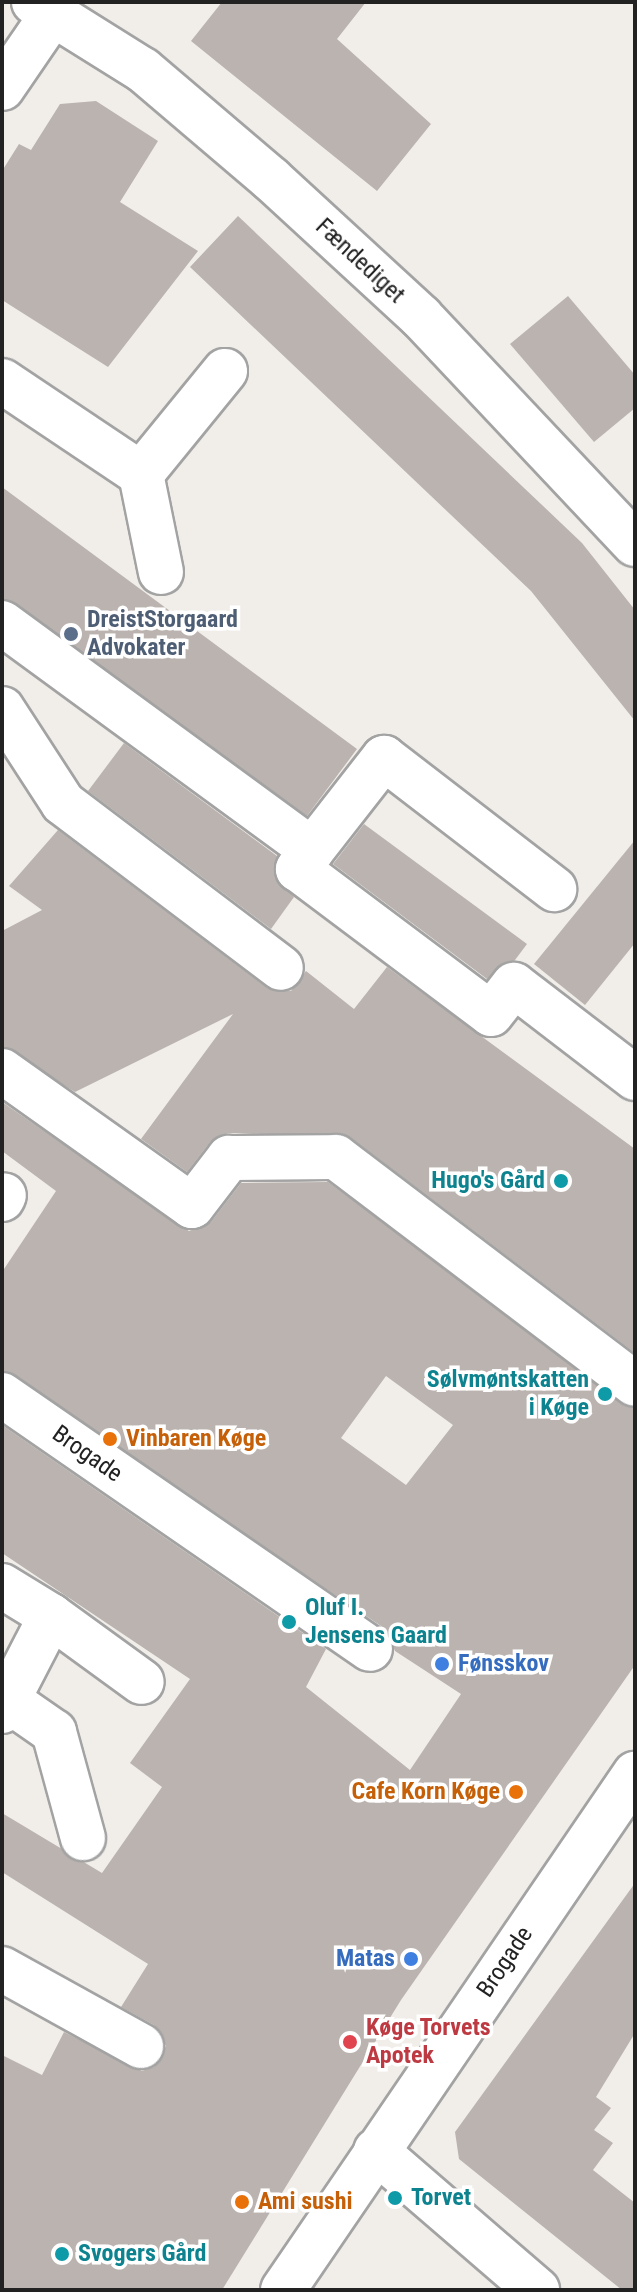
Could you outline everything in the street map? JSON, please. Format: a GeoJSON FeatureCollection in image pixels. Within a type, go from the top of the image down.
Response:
{"type":"FeatureCollection","features":[{"type":"Feature","properties":{"kind":"street"},"geometry":{"type":"LineString","coordinates":[[2,88],[44,7]]}},
{"type":"Feature","properties":{"kind":"street","name":"Fændediget"},"geometry":{"type":"LineString","coordinates":[[44,7],[143,70],[271,179],[421,317],[635,544]]}},
{"type":"Feature","properties":{"kind":"street"},"geometry":{"type":"LineString","coordinates":[[141,474],[225,371]]}},
{"type":"Feature","properties":{"kind":"street"},"geometry":{"type":"LineString","coordinates":[[2,381],[141,474],[161,572]]}},
{"type":"Feature","properties":{"kind":"street"},"geometry":{"type":"LineString","coordinates":[[2,623],[312,850]]}},
{"type":"Feature","properties":{"kind":"street"},"geometry":{"type":"LineString","coordinates":[[2,709],[63,803],[281,968]]}},
{"type":"Feature","properties":{"kind":"street"},"geometry":{"type":"LineString","coordinates":[[554,889],[384,758],[298,869],[491,1014],[514,985],[635,1078]]}},
{"type":"Feature","properties":{"kind":"street"},"geometry":{"type":"LineString","coordinates":[[2,1071],[192,1206],[229,1158],[336,1157],[635,1384]]}},
{"type":"Feature","properties":{"kind":"street","name":"Brogade"},"geometry":{"type":"LineString","coordinates":[[2,1395],[370,1649]]}},
{"type":"Feature","properties":{"kind":"street"},"geometry":{"type":"LineString","coordinates":[[2,1586],[51,1616],[142,1682]]}},
{"type":"Feature","properties":{"kind":"street"},"geometry":{"type":"LineString","coordinates":[[51,1616],[5,1706],[54,1732],[83,1838]]}},
{"type":"Feature","properties":{"kind":"street","name":"Brogade"},"geometry":{"type":"LineString","coordinates":[[376,2151],[635,1774]]}},
{"type":"Feature","properties":{"kind":"street"},"geometry":{"type":"LineString","coordinates":[[2,1969],[141,2046]]}},
{"type":"Feature","properties":{"kind":"street"},"geometry":{"type":"LineString","coordinates":[[283,2290],[376,2151],[537,2290]]}},
{"type":"Feature","properties":{"kind":"building"},"geometry":{"type":"Polygon","coordinates":[[[222,2],[366,2],[337,39],[431,124],[377,191],[191,41],[222,2]]]}},
{"type":"Feature","properties":{"kind":"building"},"geometry":{"type":"Polygon","coordinates":[[[96,101],[158,141],[120,202],[198,251],[108,367],[2,300],[2,171],[19,144],[31,150],[60,104],[96,101]]]}},
{"type":"Feature","properties":{"kind":"building"},"geometry":{"type":"Polygon","coordinates":[[[238,216],[582,543],[635,610],[635,721],[531,591],[190,267],[238,216]]]}},
{"type":"Feature","properties":{"kind":"building"},"geometry":{"type":"Polygon","coordinates":[[[568,296],[635,375],[635,408],[594,442],[510,344],[568,296]]]}},
{"type":"Feature","properties":{"kind":"building"},"geometry":{"type":"Polygon","coordinates":[[[2,487],[357,749],[307,816],[2,598],[2,487]]]}},
{"type":"Feature","properties":{"kind":"building"},"geometry":{"type":"Polygon","coordinates":[[[124,743],[277,856],[275,878],[294,897],[271,929],[88,791],[124,743]]]}},
{"type":"Feature","properties":{"kind":"building"},"geometry":{"type":"Polygon","coordinates":[[[364,824],[527,944],[515,960],[487,979],[333,864],[364,824]]]}},
{"type":"Feature","properties":{"kind":"building"},"geometry":{"type":"Polygon","coordinates":[[[58,830],[267,988],[291,991],[306,971],[354,1009],[387,967],[635,1149],[635,1353],[350,1137],[228,1133],[210,1142],[187,1172],[141,1139],[233,1014],[75,1092],[2,1046],[2,931],[42,910],[9,886],[58,830]]]}},
{"type":"Feature","properties":{"kind":"building"},"geometry":{"type":"Polygon","coordinates":[[[635,840],[635,943],[585,1005],[534,964],[635,840]]]}},
{"type":"Feature","properties":{"kind":"building"},"geometry":{"type":"Polygon","coordinates":[[[2,1102],[189,1231],[211,1222],[241,1183],[328,1182],[635,1408],[635,1665],[401,2000],[222,2290],[2,2290],[2,2055],[42,2075],[64,2032],[142,2071],[154,2067],[166,2046],[154,2025],[121,2007],[148,1964],[2,1872],[2,1813],[102,1873],[162,1787],[130,1763],[190,1679],[2,1553],[2,1425],[326,1649],[306,1687],[410,1770],[461,1694],[395,1651],[384,1628],[2,1370],[2,1272],[56,1191],[2,1151],[2,1102]],[[386,1376],[341,1438],[406,1485],[453,1425],[386,1376]]]}},
{"type":"Feature","properties":{"kind":"building"},"geometry":{"type":"Polygon","coordinates":[[[635,1883],[635,2033],[596,2097],[611,2108],[594,2130],[613,2143],[593,2170],[635,2203],[635,2290],[622,2290],[459,2159],[455,2132],[635,1883]]]}},
{"type":"Feature","properties":{"kind":"place","name":"DreistStorgaard Advokater"},"geometry":{"type":"Point","coordinates":[71,634]}},
{"type":"Feature","properties":{"kind":"place","name":"Hugo's Gård"},"geometry":{"type":"Point","coordinates":[561,1181]}},
{"type":"Feature","properties":{"kind":"place","name":"Sølvmøntskatten i Køge"},"geometry":{"type":"Point","coordinates":[605,1394]}},
{"type":"Feature","properties":{"kind":"place","name":"Vinbaren Køge"},"geometry":{"type":"Point","coordinates":[110,1439]}},
{"type":"Feature","properties":{"kind":"place","name":"Oluf I. Jensens Gaard"},"geometry":{"type":"Point","coordinates":[289,1622]}},
{"type":"Feature","properties":{"kind":"place","name":"Fønsskov"},"geometry":{"type":"Point","coordinates":[442,1664]}},
{"type":"Feature","properties":{"kind":"place","name":"Cafe Korn Køge"},"geometry":{"type":"Point","coordinates":[516,1792]}},
{"type":"Feature","properties":{"kind":"place","name":"Matas"},"geometry":{"type":"Point","coordinates":[411,1959]}},
{"type":"Feature","properties":{"kind":"place","name":"Køge Torvets Apotek"},"geometry":{"type":"Point","coordinates":[350,2042]}},
{"type":"Feature","properties":{"kind":"place","name":"Torvet"},"geometry":{"type":"Point","coordinates":[395,2198]}},
{"type":"Feature","properties":{"kind":"place","name":"Ami sushi"},"geometry":{"type":"Point","coordinates":[242,2202]}},
{"type":"Feature","properties":{"kind":"place","name":"Svogers Gård"},"geometry":{"type":"Point","coordinates":[62,2254]}}]}
